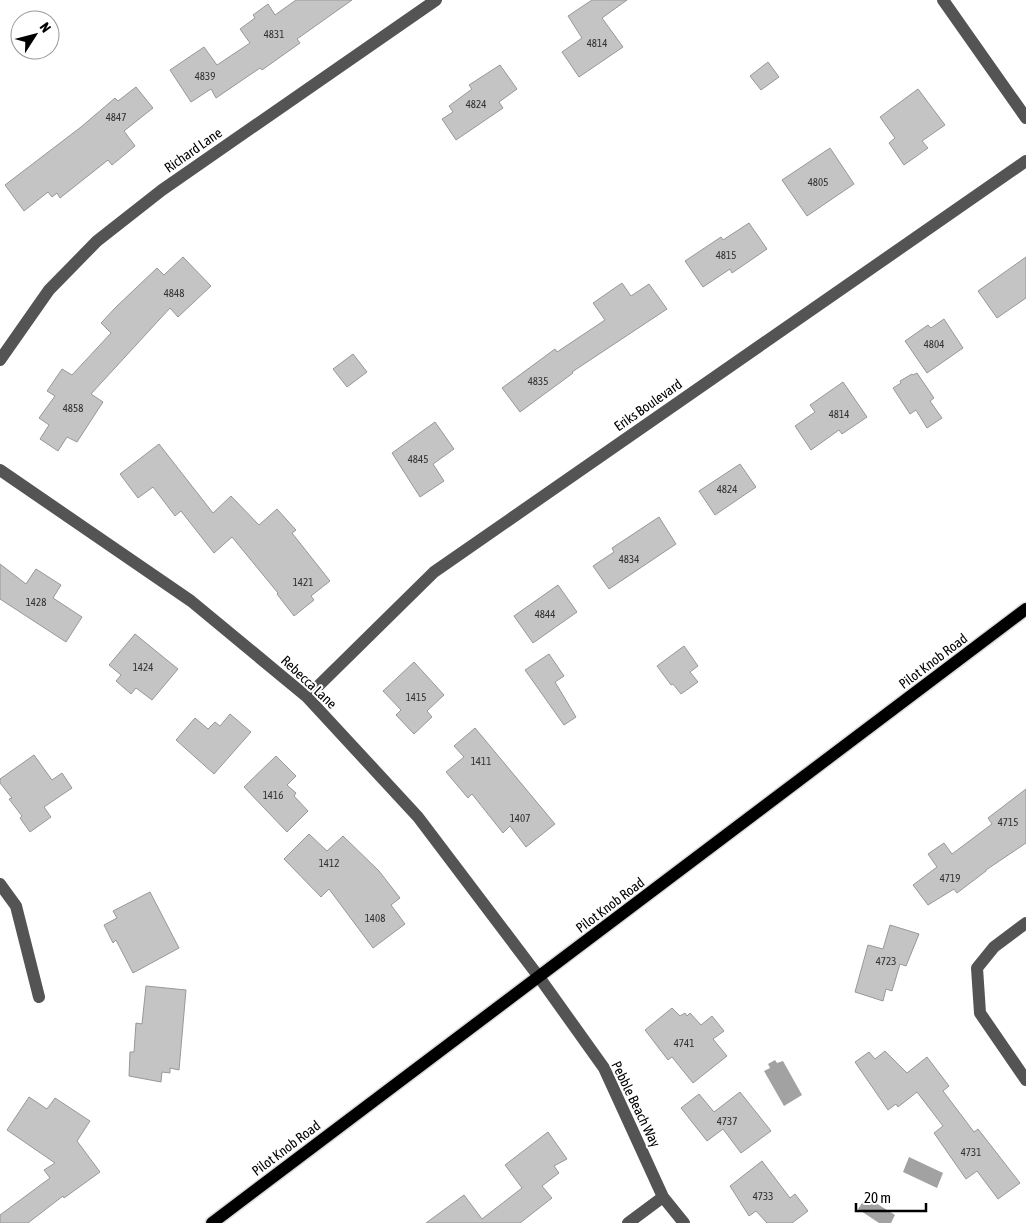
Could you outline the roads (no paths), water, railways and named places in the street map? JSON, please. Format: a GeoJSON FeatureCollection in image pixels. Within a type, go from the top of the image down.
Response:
{"type":"FeatureCollection","features":[{"type":"Feature","properties":{"kind":"main road","name":"Pilot Knob Road"},"geometry":{"type":"LineString","coordinates":[[212,1223],[1026,609]]}},
{"type":"Feature","properties":{"kind":"street","name":"Richard Lane"},"geometry":{"type":"LineString","coordinates":[[0,360],[49,290],[98,241],[162,190],[436,0]]}},
{"type":"Feature","properties":{"kind":"street"},"geometry":{"type":"LineString","coordinates":[[943,0],[1026,118]]}},
{"type":"Feature","properties":{"kind":"street","name":"Eriks Boulevard"},"geometry":{"type":"LineString","coordinates":[[307,697],[434,572],[1026,161]]}},
{"type":"Feature","properties":{"kind":"street","name":"Rebecca Lane"},"geometry":{"type":"LineString","coordinates":[[0,470],[191,601],[307,697],[418,817],[539,977]]}},
{"type":"Feature","properties":{"kind":"street"},"geometry":{"type":"LineString","coordinates":[[0,884],[16,906],[38,996]]}},
{"type":"Feature","properties":{"kind":"street"},"geometry":{"type":"LineString","coordinates":[[1026,923],[994,947],[977,968],[980,1013],[1026,1080]]}},
{"type":"Feature","properties":{"kind":"street","name":"Pebble Beach Way"},"geometry":{"type":"LineString","coordinates":[[539,977],[604,1068],[663,1197],[684,1223]]}},
{"type":"Feature","properties":{"kind":"street"},"geometry":{"type":"LineString","coordinates":[[628,1223],[663,1197]]}}]}
